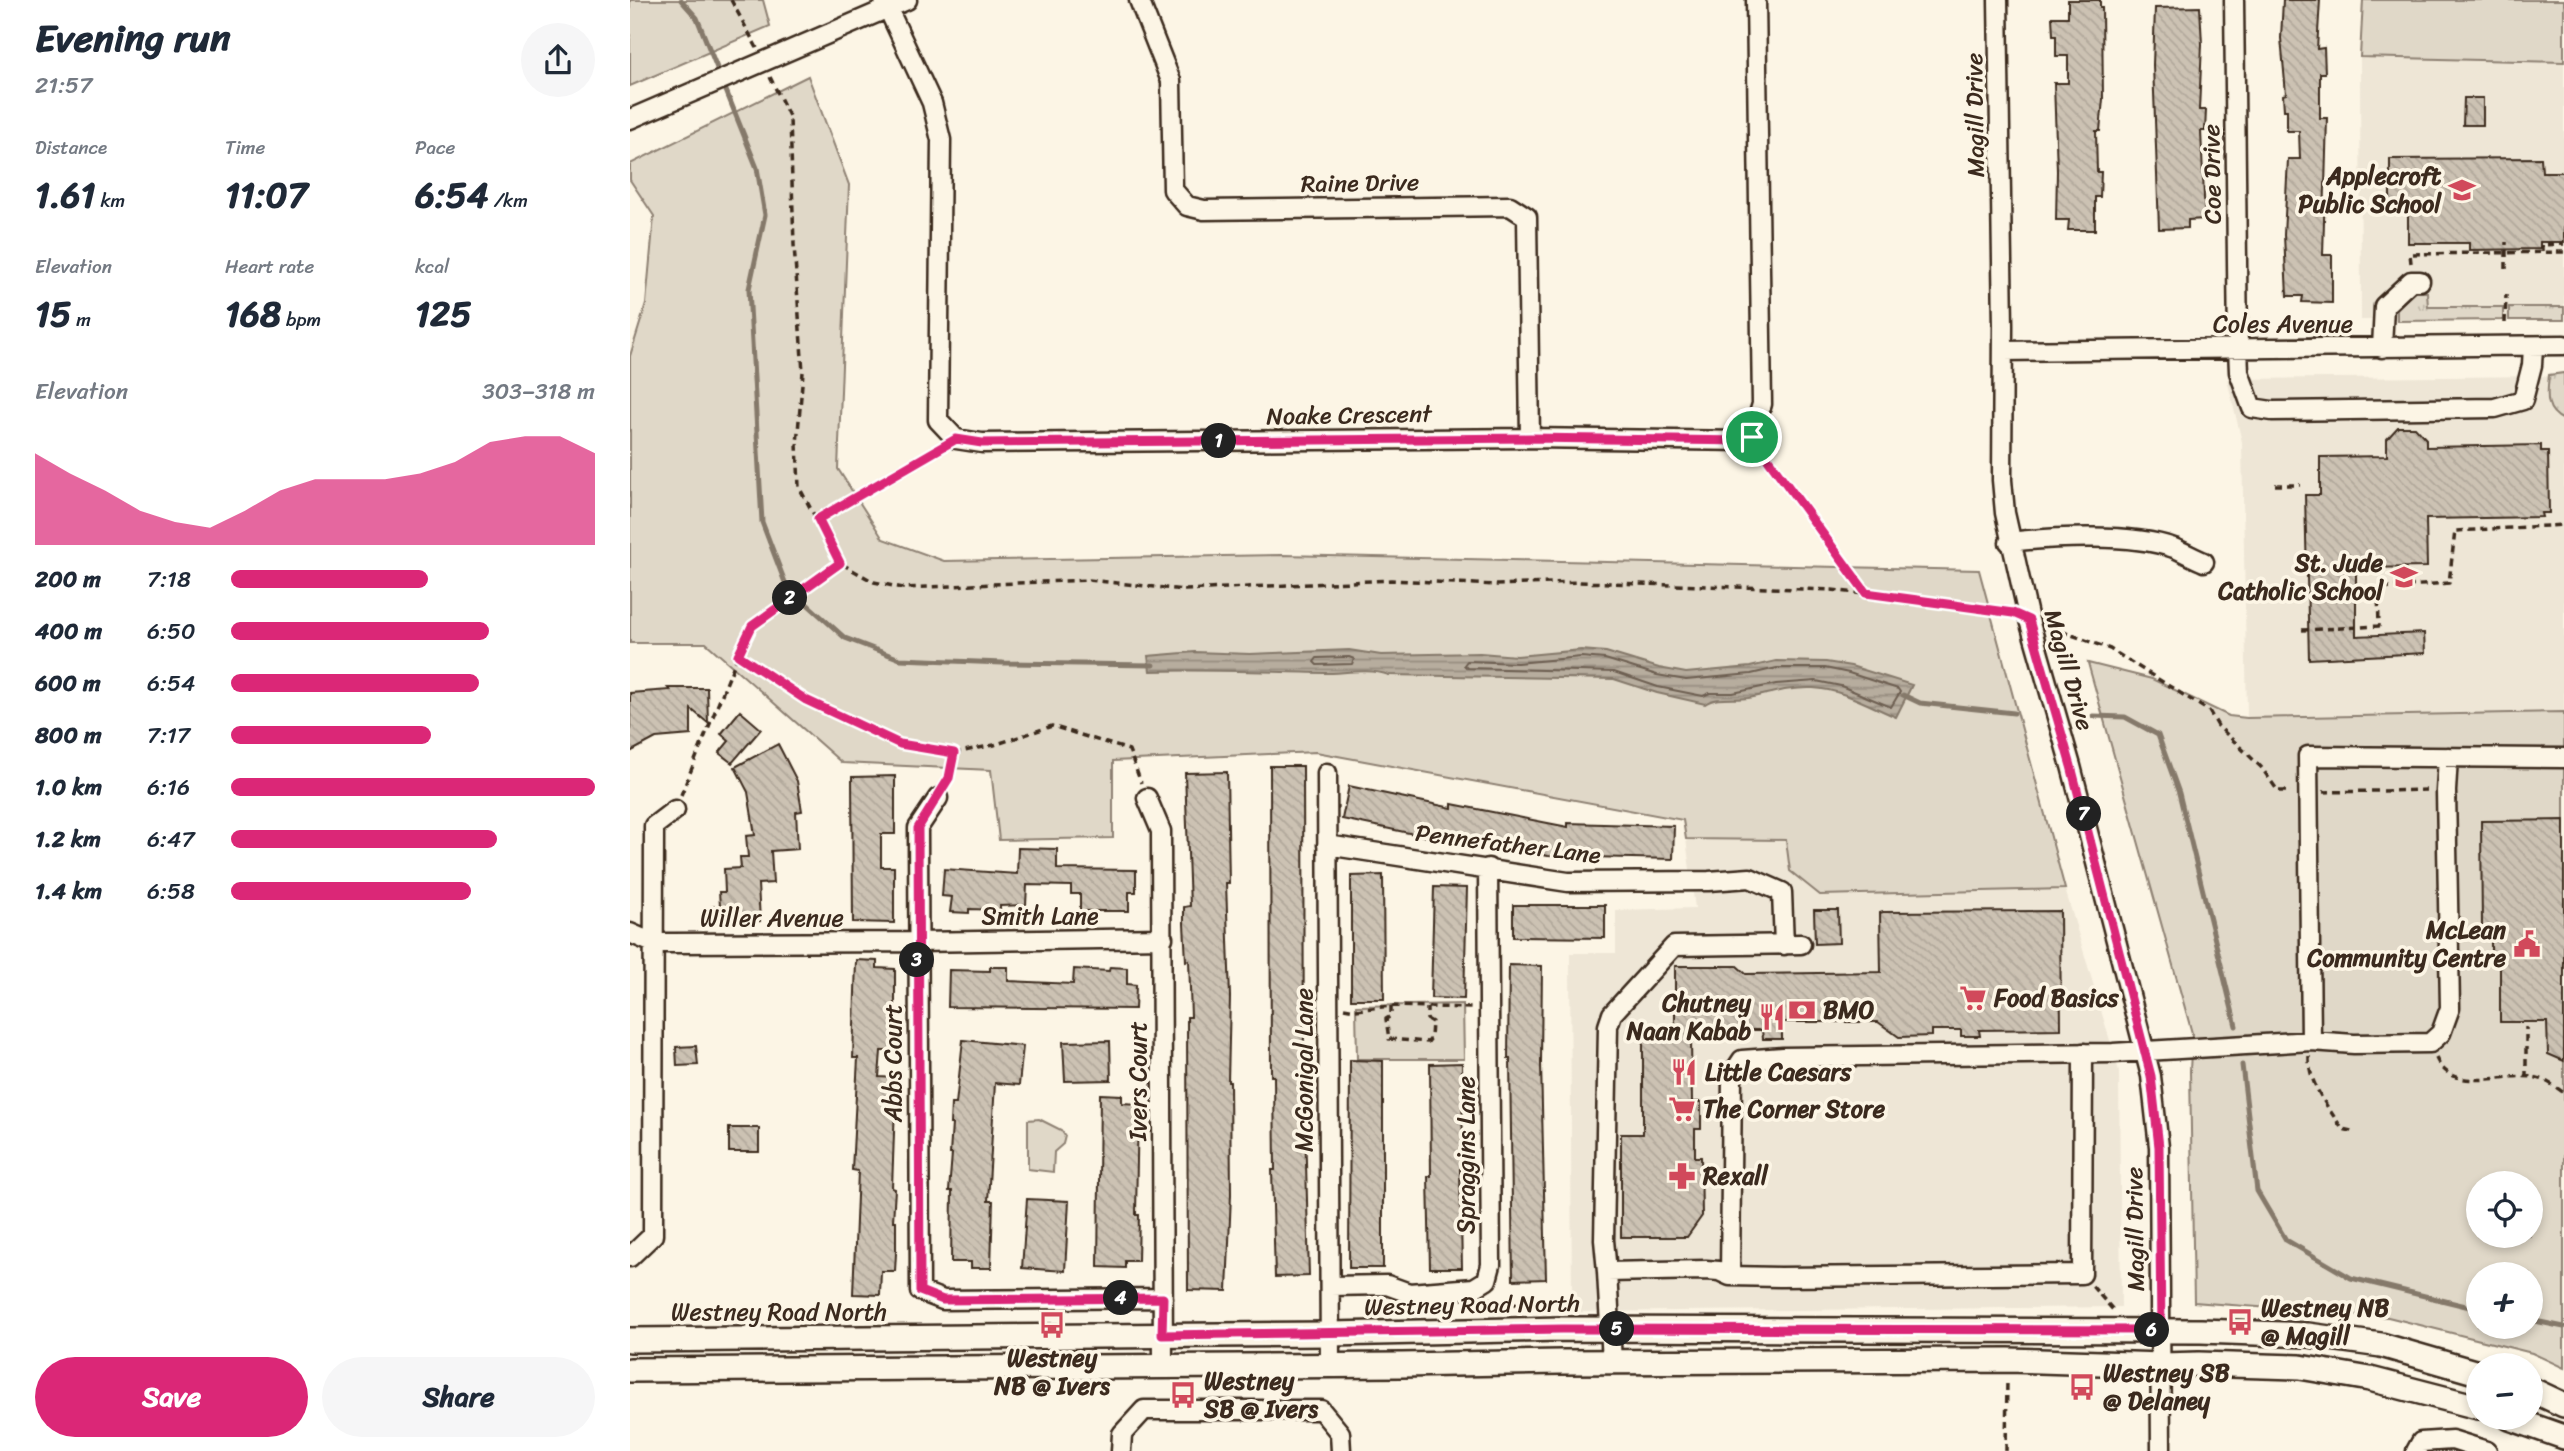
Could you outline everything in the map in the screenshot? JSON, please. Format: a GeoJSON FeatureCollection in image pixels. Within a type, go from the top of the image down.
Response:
{"type":"FeatureCollection","features":[{"type":"Feature","properties":{"kind":"main road","name":"Westney Road North"},"geometry":{"type":"LineString","coordinates":[[630,1339],[1331,1334],[1611,1329],[1881,1331],[2161,1347],[2199,1364],[2301,1367],[2370,1379],[2466,1404]]}},
{"type":"Feature","properties":{"kind":"main road","name":"Westney Road North"},"geometry":{"type":"LineString","coordinates":[[630,1370],[2008,1360],[2308,1335],[2381,1345],[2466,1370]]}},
{"type":"Feature","properties":{"kind":"main road"},"geometry":{"type":"LineString","coordinates":[[2543,1395],[2564,1405]]}},
{"type":"Feature","properties":{"kind":"main road"},"geometry":{"type":"LineString","coordinates":[[2543,1430],[2564,1437]]}},
{"type":"Feature","properties":{"kind":"street"},"geometry":{"type":"LineString","coordinates":[[630,119],[886,4],[906,0]]}},
{"type":"Feature","properties":{"kind":"street","name":"Raine Drive"},"geometry":{"type":"LineString","coordinates":[[1139,0],[1171,81],[1173,190],[1187,206],[1204,209],[1510,206],[1527,217],[1530,438]]}},
{"type":"Feature","properties":{"kind":"street"},"geometry":{"type":"LineString","coordinates":[[1752,437],[1762,404],[1756,0]]}},
{"type":"Feature","properties":{"kind":"street","name":"Magill Drive"},"geometry":{"type":"LineString","coordinates":[[1998,0],[2002,480],[2010,542],[2029,620],[2071,766],[2151,1076],[2159,1147],[2161,1451]]}},
{"type":"Feature","properties":{"kind":"street","name":"Coe Drive"},"geometry":{"type":"LineString","coordinates":[[2234,0],[2239,372],[2252,408],[2272,411],[2495,408],[2523,400],[2532,365],[2533,346]]}},
{"type":"Feature","properties":{"kind":"street"},"geometry":{"type":"LineString","coordinates":[[886,4],[932,103],[941,140],[938,420],[956,439]]}},
{"type":"Feature","properties":{"kind":"street"},"geometry":{"type":"LineString","coordinates":[[2382,348],[2384,306],[2411,281],[2420,281]]}},
{"type":"Feature","properties":{"kind":"street","name":"Coles Avenue"},"geometry":{"type":"LineString","coordinates":[[2003,351],[2564,345]]}},
{"type":"Feature","properties":{"kind":"street","name":"Noake Crescent"},"geometry":{"type":"LineString","coordinates":[[956,439],[982,443],[1530,438],[1745,441],[1752,437]]}},
{"type":"Feature","properties":{"kind":"street"},"geometry":{"type":"LineString","coordinates":[[2010,542],[2042,539],[2138,540],[2173,548],[2204,562]]}},
{"type":"Feature","properties":{"kind":"street"},"geometry":{"type":"LineString","coordinates":[[2311,1041],[2308,756],[2564,758]]}},
{"type":"Feature","properties":{"kind":"street"},"geometry":{"type":"LineString","coordinates":[[1730,1276],[1732,1075],[1742,1060],[2146,1051],[2311,1041],[2354,1044],[2430,1043],[2441,1033],[2450,1008],[2446,791],[2448,757]]}},
{"type":"Feature","properties":{"kind":"street","name":"McGonigal Lane"},"geometry":{"type":"LineString","coordinates":[[1326,773],[1330,1366]]}},
{"type":"Feature","properties":{"kind":"street","name":"Abbs Court"},"geometry":{"type":"LineString","coordinates":[[938,798],[918,828],[920,1291],[943,1300],[1163,1298]]}},
{"type":"Feature","properties":{"kind":"street","name":"Ivers Court"},"geometry":{"type":"LineString","coordinates":[[1147,798],[1161,831],[1163,1367]]}},
{"type":"Feature","properties":{"kind":"street"},"geometry":{"type":"LineString","coordinates":[[630,1257],[653,1235],[654,826],[675,810]]}},
{"type":"Feature","properties":{"kind":"street","name":"Pennefather Lane"},"geometry":{"type":"LineString","coordinates":[[1327,845],[1568,881],[1709,881],[1750,878],[1782,892],[1793,944],[1674,946],[1612,1014],[1608,1026],[1604,1240],[1606,1272]]}},
{"type":"Feature","properties":{"kind":"street","name":"Spraggins Lane"},"geometry":{"type":"LineString","coordinates":[[1474,1288],[1487,1280],[1491,1265],[1488,868]]}},
{"type":"Feature","properties":{"kind":"street","name":"Willer Avenue"},"geometry":{"type":"LineString","coordinates":[[630,933],[653,943],[917,942]]}},
{"type":"Feature","properties":{"kind":"street","name":"Smith Lane"},"geometry":{"type":"LineString","coordinates":[[917,942],[1163,938]]}},
{"type":"Feature","properties":{"kind":"street"},"geometry":{"type":"LineString","coordinates":[[1612,1362],[1606,1272],[1706,1270],[1719,1271],[1730,1276],[2082,1274],[2083,1053]]}},
{"type":"Feature","properties":{"kind":"street"},"geometry":{"type":"LineString","coordinates":[[1330,1286],[1387,1285],[1409,1293],[1474,1288]]}},
{"type":"Feature","properties":{"kind":"street"},"geometry":{"type":"LineString","coordinates":[[1881,1331],[1882,1362]]}},
{"type":"Feature","properties":{"kind":"street"},"geometry":{"type":"LineString","coordinates":[[1121,1451],[1122,1434],[1144,1410],[1321,1409],[1340,1433],[1340,1451]]}},
{"type":"Feature","properties":{"kind":"street"},"geometry":{"type":"LineString","coordinates":[[2416,1451],[2421,1441],[2452,1440],[2487,1451]]}},
{"type":"Feature","properties":{"kind":"path"},"geometry":{"type":"LineString","coordinates":[[731,0],[764,61],[790,118],[794,245],[803,372],[797,444],[799,487],[840,563],[874,582],[903,588],[1088,580],[1185,590],[1391,580],[1497,586],[1579,582],[1866,593],[2013,613],[2110,649],[2209,711],[2218,726],[2261,766],[2278,790],[2446,791]]}},
{"type":"Feature","properties":{"kind":"path"},"geometry":{"type":"LineString","coordinates":[[2506,242],[2506,269]]}},
{"type":"Feature","properties":{"kind":"path"},"geometry":{"type":"LineString","coordinates":[[2542,253],[2542,245],[2564,244]]}},
{"type":"Feature","properties":{"kind":"path"},"geometry":{"type":"LineString","coordinates":[[2405,265],[2411,264],[2410,254],[2564,252]]}},
{"type":"Feature","properties":{"kind":"path"},"geometry":{"type":"LineString","coordinates":[[2505,295],[2505,323]]}},
{"type":"Feature","properties":{"kind":"path"},"geometry":{"type":"LineString","coordinates":[[1752,437],[1866,593]]}},
{"type":"Feature","properties":{"kind":"path"},"geometry":{"type":"LineString","coordinates":[[818,519],[956,439]]}},
{"type":"Feature","properties":{"kind":"path"},"geometry":{"type":"LineString","coordinates":[[2275,485],[2300,485]]}},
{"type":"Feature","properties":{"kind":"path"},"geometry":{"type":"LineString","coordinates":[[2302,630],[2379,626],[2378,588],[2449,583],[2455,531],[2564,525]]}},
{"type":"Feature","properties":{"kind":"path"},"geometry":{"type":"LineString","coordinates":[[675,810],[752,626],[840,563]]}},
{"type":"Feature","properties":{"kind":"path"},"geometry":{"type":"LineString","coordinates":[[738,655],[806,700],[900,744],[954,753],[994,745],[1052,726],[1129,750],[1147,798]]}},
{"type":"Feature","properties":{"kind":"path"},"geometry":{"type":"LineString","coordinates":[[938,798],[949,778],[954,753]]}},
{"type":"Feature","properties":{"kind":"path"},"geometry":{"type":"LineString","coordinates":[[1328,1005],[1355,1010],[1391,1006],[1489,1008]]}},
{"type":"Feature","properties":{"kind":"path"},"geometry":{"type":"LineString","coordinates":[[1391,1006],[1391,1016],[1386,1019],[1389,1039],[1428,1042],[1431,1038],[1432,1023],[1427,1019],[1427,1007]]}},
{"type":"Feature","properties":{"kind":"path"},"geometry":{"type":"LineString","coordinates":[[2526,1027],[2526,1078]]}},
{"type":"Feature","properties":{"kind":"path"},"geometry":{"type":"LineString","coordinates":[[2311,1041],[2308,1069],[2314,1085],[2342,1129],[2356,1132]]}},
{"type":"Feature","properties":{"kind":"path"},"geometry":{"type":"LineString","coordinates":[[2430,1043],[2441,1068],[2456,1079],[2539,1078],[2564,1093]]}},
{"type":"Feature","properties":{"kind":"path"},"geometry":{"type":"LineString","coordinates":[[2082,1274],[2116,1313]]}},
{"type":"Feature","properties":{"kind":"path"},"geometry":{"type":"LineString","coordinates":[[1474,1288],[1483,1297],[1531,1307],[1531,1314]]}},
{"type":"Feature","properties":{"kind":"path"},"geometry":{"type":"LineString","coordinates":[[2006,1451],[2007,1380]]}},
{"type":"Feature","properties":{"kind":"shaded area","name":"Applecroft Public School"},"geometry":{"type":"Polygon","coordinates":[[[2360,57],[2564,62],[2564,319],[2361,320],[2360,57]]]}},
{"type":"Feature","properties":{"kind":"shaded area","name":"St. Jude Catholic School"},"geometry":{"type":"Polygon","coordinates":[[[2564,376],[2564,712],[2247,718],[2242,442],[2227,379],[2564,376]]]}},
{"type":"Feature","properties":{"kind":"shaded area"},"geometry":{"type":"Polygon","coordinates":[[[1686,839],[1787,840],[1820,895],[2065,889],[2119,1071],[2121,1307],[1572,1312],[1570,953],[1616,953],[1616,910],[1695,908],[1686,839]]]}},
{"type":"Feature","properties":{"kind":"green space"},"geometry":{"type":"Polygon","coordinates":[[[630,0],[763,0],[770,26],[630,86],[630,0]]]}},
{"type":"Feature","properties":{"kind":"green space"},"geometry":{"type":"Polygon","coordinates":[[[2363,0],[2564,0],[2564,62],[2360,57],[2363,0]]]}},
{"type":"Feature","properties":{"kind":"green space"},"geometry":{"type":"Polygon","coordinates":[[[808,76],[849,185],[838,469],[883,539],[944,561],[1282,555],[1979,570],[2065,889],[1820,895],[1790,871],[1786,840],[1686,839],[1683,820],[1316,752],[1113,761],[1113,838],[999,840],[991,770],[842,763],[706,643],[630,643],[630,356],[646,304],[654,216],[630,180],[630,164],[808,76]]]}},
{"type":"Feature","properties":{"kind":"green space"},"geometry":{"type":"Polygon","coordinates":[[[2413,292],[2427,292],[2428,307],[2503,307],[2503,320],[2397,321],[2397,309],[2413,292]]]}},
{"type":"Feature","properties":{"kind":"green space"},"geometry":{"type":"Polygon","coordinates":[[[2509,307],[2564,307],[2564,320],[2509,320],[2509,307]]]}},
{"type":"Feature","properties":{"kind":"green space"},"geometry":{"type":"Polygon","coordinates":[[[2564,373],[2564,420],[2553,412],[2548,395],[2549,375],[2564,373]]]}},
{"type":"Feature","properties":{"kind":"green space"},"geometry":{"type":"Polygon","coordinates":[[[2088,663],[2152,679],[2229,716],[2247,718],[2564,712],[2564,1368],[2543,1358],[2543,1353],[2532,1353],[2476,1339],[2543,1339],[2543,1262],[2466,1262],[2466,1336],[2388,1317],[2194,1302],[2190,1071],[2192,1033],[2088,663]]]}},
{"type":"Feature","properties":{"kind":"green space"},"geometry":{"type":"Polygon","coordinates":[[[1463,1004],[1464,1059],[1357,1059],[1356,1006],[1463,1004]]]}},
{"type":"Feature","properties":{"kind":"green space"},"geometry":{"type":"Polygon","coordinates":[[[1039,1119],[1061,1130],[1065,1136],[1063,1144],[1054,1152],[1053,1172],[1028,1169],[1028,1120],[1039,1119]]]}},
{"type":"Feature","properties":{"kind":"water"},"geometry":{"type":"Polygon","coordinates":[[[1349,650],[1381,655],[1480,653],[1517,656],[1581,650],[1606,652],[1686,673],[1750,667],[1776,661],[1826,662],[1851,666],[1912,685],[1896,717],[1845,695],[1813,688],[1748,698],[1720,699],[1705,704],[1657,693],[1614,679],[1389,675],[1365,671],[1150,671],[1148,656],[1195,652],[1250,654],[1349,650]]]}},
{"type":"Feature","properties":{"kind":"building"},"geometry":{"type":"Polygon","coordinates":[[[2068,0],[2100,0],[2102,7],[2103,99],[2100,131],[2096,131],[2097,172],[2101,172],[2100,197],[2095,197],[2095,230],[2068,230],[2069,220],[2056,220],[2054,83],[2068,83],[2068,56],[2056,56],[2056,35],[2053,35],[2052,17],[2068,17],[2068,0]]]}},
{"type":"Feature","properties":{"kind":"building"},"geometry":{"type":"Polygon","coordinates":[[[2283,0],[2320,0],[2317,49],[2324,48],[2325,73],[2320,73],[2320,118],[2327,118],[2323,255],[2332,255],[2332,303],[2302,302],[2303,296],[2287,296],[2284,235],[2288,159],[2300,159],[2299,131],[2287,131],[2287,110],[2284,110],[2283,95],[2286,94],[2281,38],[2283,0]]]}},
{"type":"Feature","properties":{"kind":"building"},"geometry":{"type":"Polygon","coordinates":[[[2200,7],[2202,44],[2199,110],[2206,110],[2205,131],[2201,131],[2205,219],[2188,220],[2188,228],[2159,229],[2153,65],[2155,8],[2200,7]]]}},
{"type":"Feature","properties":{"kind":"building"},"geometry":{"type":"Polygon","coordinates":[[[2464,98],[2483,98],[2483,125],[2463,125],[2464,98]]]}},
{"type":"Feature","properties":{"kind":"building"},"geometry":{"type":"Polygon","coordinates":[[[2541,158],[2542,172],[2564,172],[2564,242],[2540,242],[2540,249],[2469,250],[2469,243],[2408,243],[2408,213],[2390,214],[2390,159],[2541,158]]]}},
{"type":"Feature","properties":{"kind":"building"},"geometry":{"type":"Polygon","coordinates":[[[2398,427],[2415,427],[2426,439],[2426,447],[2541,445],[2541,451],[2548,451],[2549,513],[2541,513],[2542,517],[2426,519],[2427,567],[2356,568],[2356,636],[2424,633],[2425,653],[2309,659],[2305,495],[2320,495],[2320,457],[2387,456],[2387,439],[2398,427]]]}},
{"type":"Feature","properties":{"kind":"building"},"geometry":{"type":"Polygon","coordinates":[[[668,688],[707,688],[708,723],[691,709],[691,735],[656,738],[630,752],[630,693],[670,690],[668,688]]]}},
{"type":"Feature","properties":{"kind":"building"},"geometry":{"type":"Polygon","coordinates":[[[740,711],[761,729],[732,763],[719,753],[729,741],[721,734],[740,711]]]}},
{"type":"Feature","properties":{"kind":"building"},"geometry":{"type":"Polygon","coordinates":[[[778,744],[797,781],[802,811],[796,812],[798,849],[771,851],[773,883],[758,884],[760,921],[712,924],[711,907],[720,906],[719,892],[725,892],[724,869],[741,868],[740,857],[748,857],[746,836],[755,835],[748,792],[735,767],[778,744]]]}},
{"type":"Feature","properties":{"kind":"building"},"geometry":{"type":"Polygon","coordinates":[[[1270,766],[1303,766],[1304,1087],[1309,1276],[1275,1277],[1270,766]]]}},
{"type":"Feature","properties":{"kind":"building"},"geometry":{"type":"Polygon","coordinates":[[[1227,772],[1231,1194],[1227,1291],[1188,1290],[1187,1017],[1191,1017],[1189,960],[1186,961],[1184,924],[1184,907],[1190,906],[1185,773],[1227,772]]]}},
{"type":"Feature","properties":{"kind":"building"},"geometry":{"type":"Polygon","coordinates":[[[895,776],[895,834],[881,834],[881,867],[894,867],[894,923],[853,922],[852,777],[895,776]]]}},
{"type":"Feature","properties":{"kind":"building"},"geometry":{"type":"Polygon","coordinates":[[[1349,786],[1452,808],[1452,804],[1568,827],[1568,823],[1674,826],[1673,859],[1548,856],[1439,835],[1438,839],[1342,819],[1349,786]]]}},
{"type":"Feature","properties":{"kind":"building","name":"McLean Community Centre"},"geometry":{"type":"Polygon","coordinates":[[[2564,820],[2564,1061],[2548,1054],[2547,1022],[2500,1022],[2500,955],[2491,955],[2491,934],[2482,927],[2481,821],[2564,820]]]}},
{"type":"Feature","properties":{"kind":"building"},"geometry":{"type":"Polygon","coordinates":[[[1018,848],[1057,849],[1057,869],[1136,870],[1136,892],[1129,892],[1129,911],[1080,911],[1080,894],[1071,894],[1071,886],[1027,885],[1026,905],[1000,906],[1000,910],[969,909],[969,913],[950,912],[952,897],[942,896],[944,869],[1017,874],[1018,848]]]}},
{"type":"Feature","properties":{"kind":"building"},"geometry":{"type":"Polygon","coordinates":[[[1383,875],[1384,999],[1351,999],[1351,876],[1383,875]]]}},
{"type":"Feature","properties":{"kind":"building"},"geometry":{"type":"Polygon","coordinates":[[[1434,887],[1467,888],[1464,999],[1431,998],[1434,887]]]}},
{"type":"Feature","properties":{"kind":"building"},"geometry":{"type":"Polygon","coordinates":[[[1513,905],[1605,905],[1605,938],[1513,937],[1513,905]]]}},
{"type":"Feature","properties":{"kind":"building"},"geometry":{"type":"Polygon","coordinates":[[[1814,910],[1838,910],[1839,943],[1815,944],[1814,910]]]}},
{"type":"Feature","properties":{"kind":"building"},"geometry":{"type":"Polygon","coordinates":[[[2060,911],[2061,1029],[1979,1030],[1980,1036],[1961,1036],[1961,1030],[1932,1030],[1932,1036],[1899,1037],[1878,1022],[1782,1022],[1782,1039],[1763,1039],[1762,1030],[1697,1030],[1697,1040],[1691,1041],[1692,1102],[1701,1102],[1701,1129],[1695,1129],[1695,1157],[1701,1157],[1702,1216],[1687,1237],[1621,1237],[1621,1134],[1643,1134],[1643,1030],[1675,1030],[1675,966],[1737,966],[1746,974],[1881,972],[1880,913],[2060,911]]]}},
{"type":"Feature","properties":{"kind":"building"},"geometry":{"type":"Polygon","coordinates":[[[856,960],[877,961],[877,968],[895,969],[895,1051],[881,1051],[879,1077],[896,1078],[892,1188],[895,1189],[893,1221],[896,1221],[896,1253],[895,1271],[881,1271],[880,1295],[853,1294],[858,1171],[852,1170],[858,1058],[853,1058],[856,960]]]}},
{"type":"Feature","properties":{"kind":"building"},"geometry":{"type":"Polygon","coordinates":[[[1509,965],[1542,966],[1541,1063],[1546,1279],[1513,1280],[1508,1058],[1509,965]]]}},
{"type":"Feature","properties":{"kind":"building"},"geometry":{"type":"Polygon","coordinates":[[[990,967],[1008,967],[1008,981],[1073,984],[1074,969],[1109,971],[1110,967],[1127,968],[1127,984],[1136,985],[1135,1009],[948,1007],[949,970],[990,971],[990,967]]]}},
{"type":"Feature","properties":{"kind":"building"},"geometry":{"type":"Polygon","coordinates":[[[963,1040],[1023,1046],[1019,1085],[995,1083],[988,1201],[993,1201],[991,1268],[971,1268],[971,1262],[951,1262],[951,1104],[956,1104],[963,1040]]]}},
{"type":"Feature","properties":{"kind":"building"},"geometry":{"type":"Polygon","coordinates":[[[1110,1041],[1111,1080],[1065,1081],[1063,1042],[1110,1041]]]}},
{"type":"Feature","properties":{"kind":"building"},"geometry":{"type":"Polygon","coordinates":[[[696,1046],[698,1065],[677,1066],[676,1047],[696,1046]]]}},
{"type":"Feature","properties":{"kind":"building"},"geometry":{"type":"Polygon","coordinates":[[[1350,1060],[1383,1061],[1383,1268],[1349,1268],[1350,1060]]]}},
{"type":"Feature","properties":{"kind":"building"},"geometry":{"type":"Polygon","coordinates":[[[1462,1063],[1462,1268],[1430,1268],[1430,1064],[1462,1063]]]}},
{"type":"Feature","properties":{"kind":"building"},"geometry":{"type":"Polygon","coordinates":[[[1100,1094],[1122,1095],[1122,1103],[1138,1104],[1138,1261],[1125,1261],[1125,1268],[1098,1267],[1100,1094]]]}},
{"type":"Feature","properties":{"kind":"building"},"geometry":{"type":"Polygon","coordinates":[[[729,1128],[759,1128],[759,1152],[729,1152],[729,1128]]]}},
{"type":"Feature","properties":{"kind":"building"},"geometry":{"type":"Polygon","coordinates":[[[1027,1199],[1069,1201],[1065,1271],[1022,1268],[1027,1199]]]}},
{"type":"Feature","properties":{"kind":"waterway"},"geometry":{"type":"LineString","coordinates":[[681,0],[697,18],[757,168],[765,215],[749,289],[762,522],[786,585],[845,638],[900,659],[1153,665]]}},
{"type":"Feature","properties":{"kind":"waterway"},"geometry":{"type":"LineString","coordinates":[[1903,695],[1920,703],[2014,713]]}},
{"type":"Feature","properties":{"kind":"waterway"},"geometry":{"type":"LineString","coordinates":[[2093,716],[2125,717],[2158,735],[2179,793],[2236,1026]]}},
{"type":"Feature","properties":{"kind":"waterway"},"geometry":{"type":"LineString","coordinates":[[2242,1065],[2257,1191],[2286,1240],[2351,1278],[2466,1306]]}},
{"type":"Feature","properties":{"kind":"waterway"},"geometry":{"type":"LineString","coordinates":[[2543,1323],[2564,1327]]}},
{"type":"Feature","properties":{"kind":"place","name":"Applecroft Public School"},"geometry":{"type":"Point","coordinates":[2462,190]}},
{"type":"Feature","properties":{"kind":"place","name":"St. Jude Catholic School"},"geometry":{"type":"Point","coordinates":[2404,577]}},
{"type":"Feature","properties":{"kind":"place","name":"McLean Community Centre"},"geometry":{"type":"Point","coordinates":[2527,944]}},
{"type":"Feature","properties":{"kind":"place","name":"Food Basics"},"geometry":{"type":"Point","coordinates":[1973,998]}},
{"type":"Feature","properties":{"kind":"place","name":"BMO"},"geometry":{"type":"Point","coordinates":[1802,1010]}},
{"type":"Feature","properties":{"kind":"place","name":"Chutney Naan Kabab"},"geometry":{"type":"Point","coordinates":[1772,1017]}},
{"type":"Feature","properties":{"kind":"place","name":"Little Caesars"},"geometry":{"type":"Point","coordinates":[1684,1072]}},
{"type":"Feature","properties":{"kind":"place","name":"The Corner Store"},"geometry":{"type":"Point","coordinates":[1682,1109]}},
{"type":"Feature","properties":{"kind":"place","name":"Rexall"},"geometry":{"type":"Point","coordinates":[1682,1176]}},
{"type":"Feature","properties":{"kind":"place","name":"Westney NB @ Magill"},"geometry":{"type":"Point","coordinates":[2240,1322]}},
{"type":"Feature","properties":{"kind":"place","name":"Westney NB @ Ivers"},"geometry":{"type":"Point","coordinates":[1052,1325]}},
{"type":"Feature","properties":{"kind":"place","name":"Westney SB @ Delaney"},"geometry":{"type":"Point","coordinates":[2082,1387]}},
{"type":"Feature","properties":{"kind":"place","name":"Westney SB @ Ivers"},"geometry":{"type":"Point","coordinates":[1183,1395]}},
{"type":"Feature","properties":{"kind":"route"},"geometry":{"type":"LineString","coordinates":[[1752,437],[1866,593],[2013,613],[2029,620],[2071,766],[2151,1076],[2159,1147],[2161,1330],[1562,1329],[1162,1335],[1163,1298],[943,1300],[920,1291],[918,828],[949,778],[954,753],[900,744],[806,700],[738,655],[752,626],[840,563],[818,519],[956,439],[982,443],[1530,438],[1745,441],[1752,437]]}}]}
